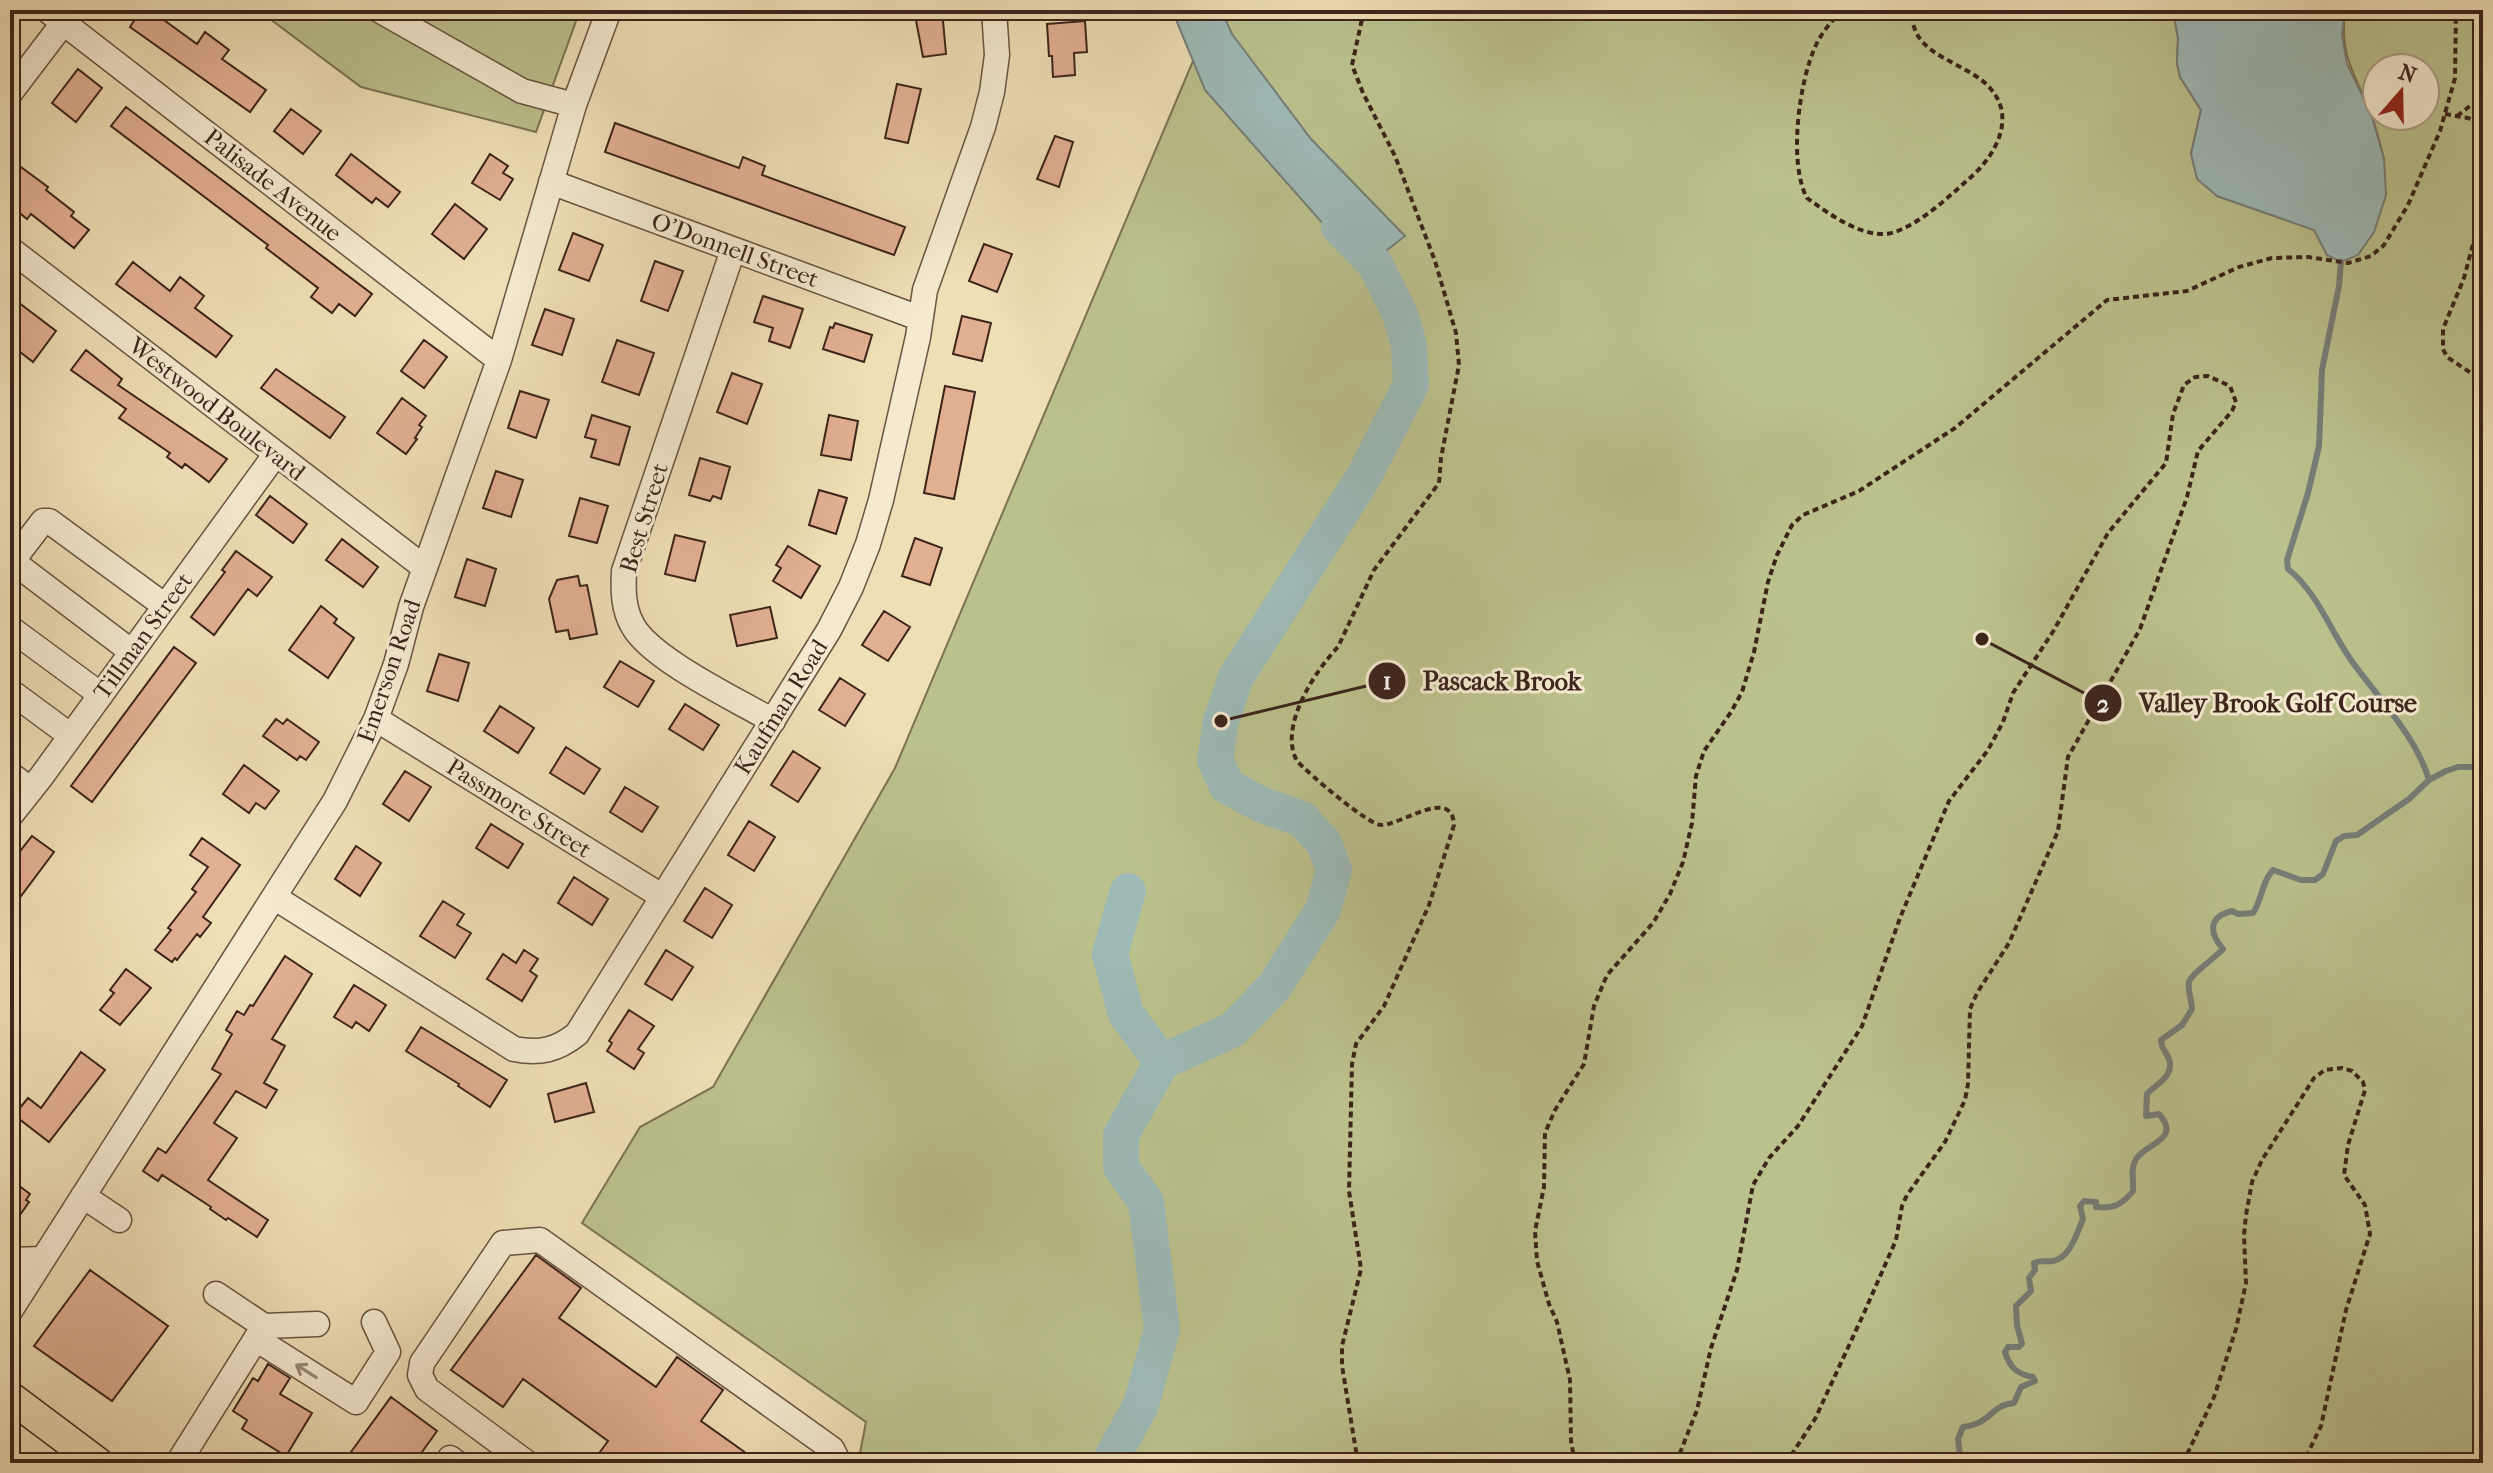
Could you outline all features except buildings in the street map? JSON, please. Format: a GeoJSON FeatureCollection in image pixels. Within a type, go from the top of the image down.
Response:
{"type":"FeatureCollection","features":[{"type":"Feature","properties":{"kind":"main road"},"geometry":{"type":"LineString","coordinates":[[10,1397],[98,1463]]}},
{"type":"Feature","properties":{"kind":"street"},"geometry":{"type":"LineString","coordinates":[[379,10],[522,91],[574,105]]}},
{"type":"Feature","properties":{"kind":"street","name":"Emerson Road"},"geometry":{"type":"LineString","coordinates":[[12,1301],[43,1259],[335,801],[376,719],[425,568],[499,360],[574,105],[609,10]]}},
{"type":"Feature","properties":{"kind":"street","name":"Kaufman Road"},"geometry":{"type":"LineString","coordinates":[[274,897],[514,1049],[546,1051],[564,1044],[577,1034],[829,630],[851,587],[868,544],[885,485],[918,337],[925,290],[983,127],[992,92],[997,55],[994,10]]}},
{"type":"Feature","properties":{"kind":"street"},"geometry":{"type":"LineString","coordinates":[[10,93],[56,16]]}},
{"type":"Feature","properties":{"kind":"street","name":"Palisade Avenue"},"geometry":{"type":"LineString","coordinates":[[56,16],[499,360]]}},
{"type":"Feature","properties":{"kind":"street","name":"O'Donnell Street"},"geometry":{"type":"LineString","coordinates":[[551,182],[919,318]]}},
{"type":"Feature","properties":{"kind":"street","name":"Westwood Boulevard"},"geometry":{"type":"LineString","coordinates":[[10,249],[425,568]]}},
{"type":"Feature","properties":{"kind":"street","name":"Best Street"},"geometry":{"type":"LineString","coordinates":[[733,250],[624,571],[623,591],[633,627],[657,654],[773,721]]}},
{"type":"Feature","properties":{"kind":"street","name":"Tillman Street"},"geometry":{"type":"LineString","coordinates":[[10,816],[275,455]]}},
{"type":"Feature","properties":{"kind":"street"},"geometry":{"type":"LineString","coordinates":[[132,652],[11,562],[43,521],[49,521],[165,606]]}},
{"type":"Feature","properties":{"kind":"street"},"geometry":{"type":"LineString","coordinates":[[10,628],[101,695]]}},
{"type":"Feature","properties":{"kind":"street"},"geometry":{"type":"LineString","coordinates":[[17,696],[71,736]]}},
{"type":"Feature","properties":{"kind":"street","name":"Passmore Street"},"geometry":{"type":"LineString","coordinates":[[376,719],[663,897]]}},
{"type":"Feature","properties":{"kind":"street"},"geometry":{"type":"LineString","coordinates":[[10,774],[31,790]]}},
{"type":"Feature","properties":{"kind":"street"},"geometry":{"type":"LineString","coordinates":[[83,1196],[119,1220]]}},
{"type":"Feature","properties":{"kind":"street"},"geometry":{"type":"LineString","coordinates":[[527,1463],[427,1389],[420,1375],[422,1363],[503,1243],[540,1240],[832,1449],[839,1463]]}},
{"type":"Feature","properties":{"kind":"street"},"geometry":{"type":"LineString","coordinates":[[10,1260],[43,1259]]}},
{"type":"Feature","properties":{"kind":"street"},"geometry":{"type":"LineString","coordinates":[[216,1294],[260,1332],[356,1402],[388,1352],[374,1322]]}},
{"type":"Feature","properties":{"kind":"street"},"geometry":{"type":"LineString","coordinates":[[178,1463],[260,1332],[317,1324]]}},
{"type":"Feature","properties":{"kind":"path"},"geometry":{"type":"LineString","coordinates":[[1358,1463],[1342,1366],[1342,1346],[1361,1269],[1349,1191],[1352,1064],[1356,1044],[1384,1006],[1429,905],[1454,825],[1450,811],[1442,807],[1391,823],[1373,823],[1297,761],[1292,748],[1294,718],[1344,635],[1374,570],[1439,483],[1459,365],[1451,311],[1404,177],[1352,65],[1364,10]]}},
{"type":"Feature","properties":{"kind":"path"},"geometry":{"type":"LineString","coordinates":[[1842,10],[1815,47],[1806,79],[1798,127],[1802,189],[1807,198],[1847,222],[1874,234],[1889,234],[1928,213],[1975,173],[1994,150],[2003,126],[1997,99],[1990,88],[1933,52],[1916,33],[1913,10]]}},
{"type":"Feature","properties":{"kind":"path"},"geometry":{"type":"LineString","coordinates":[[1575,1463],[1571,1441],[1570,1380],[1557,1322],[1537,1261],[1535,1231],[1544,1187],[1545,1133],[1555,1110],[1584,1064],[1594,1006],[1607,975],[1661,911],[1678,872],[1692,823],[1696,776],[1704,751],[1742,692],[1754,652],[1768,582],[1792,525],[1803,515],[1859,491],[1955,428],[2107,300],[2187,291],[2239,267],[2272,258],[2308,257],[2348,263],[2371,256],[2384,245],[2408,205],[2445,114],[2455,78],[2456,10]]}},
{"type":"Feature","properties":{"kind":"path"},"geometry":{"type":"LineString","coordinates":[[2457,116],[2483,96]]}},
{"type":"Feature","properties":{"kind":"path"},"geometry":{"type":"LineString","coordinates":[[2445,114],[2483,125]]}},
{"type":"Feature","properties":{"kind":"path"},"geometry":{"type":"LineString","coordinates":[[2483,206],[2471,257],[2442,339],[2447,357],[2483,381]]}},
{"type":"Feature","properties":{"kind":"path"},"geometry":{"type":"LineString","coordinates":[[1676,1463],[1706,1381],[1711,1348],[1737,1270],[1753,1185],[1758,1174],[1798,1126],[1862,1026],[1900,918],[1949,801],[1988,750],[2003,722],[2013,693],[2054,630],[2108,533],[2166,463],[2173,414],[2184,385],[2195,377],[2208,376],[2220,380],[2230,386],[2236,402],[2198,451],[2187,497],[2140,629],[2068,757],[2058,831],[2009,943],[1970,1009],[1965,1100],[1945,1142],[1907,1195],[1896,1240],[1864,1313],[1815,1419],[1786,1463]]}},
{"type":"Feature","properties":{"kind":"path"},"geometry":{"type":"LineString","coordinates":[[2183,1463],[2214,1397],[2236,1329],[2246,1283],[2244,1235],[2252,1182],[2277,1133],[2314,1078],[2325,1070],[2342,1068],[2358,1077],[2365,1090],[2348,1145],[2344,1175],[2365,1205],[2370,1234],[2346,1310],[2321,1426],[2307,1455],[2295,1463]]}},
{"type":"Feature","properties":{"kind":"green space"},"geometry":{"type":"Polygon","coordinates":[[[258,10],[580,10],[536,132],[361,87],[258,10]]]}},
{"type":"Feature","properties":{"kind":"green space"},"geometry":{"type":"Polygon","coordinates":[[[1191,10],[2173,10],[2180,77],[2201,110],[2191,154],[2217,196],[2315,230],[2327,255],[2384,159],[2376,132],[2441,132],[2441,52],[2361,52],[2361,92],[2346,52],[2345,10],[2483,10],[2483,1463],[858,1463],[866,1422],[582,1223],[640,1127],[713,1087],[895,768],[1193,61],[1191,10]]]}},
{"type":"Feature","properties":{"kind":"water"},"geometry":{"type":"Polygon","coordinates":[[[1172,10],[1221,10],[1232,34],[1311,139],[1405,236],[1363,269],[1205,90],[1172,10]]]}},
{"type":"Feature","properties":{"kind":"water"},"geometry":{"type":"Polygon","coordinates":[[[2173,10],[2345,10],[2342,35],[2347,64],[2361,93],[2361,132],[2376,132],[2384,159],[2386,195],[2374,232],[2358,255],[2341,262],[2327,255],[2314,230],[2217,196],[2197,179],[2191,154],[2201,110],[2180,77],[2173,10]]]}},
{"type":"Feature","properties":{"kind":"waterway"},"geometry":{"type":"LineString","coordinates":[[1109,1463],[1141,1405],[1162,1329],[1146,1202],[1121,1167],[1121,1135],[1162,1062],[1232,1030],[1274,987],[1323,910],[1334,870],[1324,843],[1302,819],[1260,804],[1227,786],[1215,760],[1221,721],[1236,677],[1363,478],[1411,385],[1409,345],[1400,314],[1375,264],[1339,227]]}},
{"type":"Feature","properties":{"kind":"waterway"},"geometry":{"type":"LineString","coordinates":[[2341,262],[2322,370],[2319,446],[2287,560],[2288,569],[2307,589],[2351,660],[2406,733],[2429,780]]}},
{"type":"Feature","properties":{"kind":"waterway"},"geometry":{"type":"LineString","coordinates":[[1961,1463],[1958,1439],[1963,1427],[1980,1422],[2000,1407],[2014,1403],[2021,1387],[2035,1381],[2033,1377],[2015,1369],[2005,1352],[2008,1347],[2022,1344],[2016,1306],[2031,1291],[2029,1278],[2035,1270],[2034,1263],[2053,1261],[2064,1255],[2083,1219],[2080,1206],[2084,1201],[2096,1202],[2096,1207],[2107,1207],[2125,1200],[2133,1191],[2136,1159],[2160,1140],[2167,1130],[2159,1114],[2146,1116],[2147,1094],[2169,1070],[2169,1059],[2161,1040],[2182,1025],[2192,1009],[2190,979],[2223,949],[2213,932],[2215,921],[2232,911],[2238,914],[2253,913],[2273,870],[2301,880],[2315,880],[2323,874],[2336,841],[2344,836],[2357,835],[2409,799],[2429,780],[2458,767],[2483,767]]}},
{"type":"Feature","properties":{"kind":"waterway"},"geometry":{"type":"LineString","coordinates":[[1128,891],[1110,954],[1126,1014],[1162,1062]]}},
{"type":"Feature","properties":{"kind":"place","name":"Valley Brook Golf Course"},"geometry":{"type":"Point","coordinates":[1982,639]}},
{"type":"Feature","properties":{"kind":"place","name":"Pascack Brook"},"geometry":{"type":"Point","coordinates":[1221,721]}}]}
